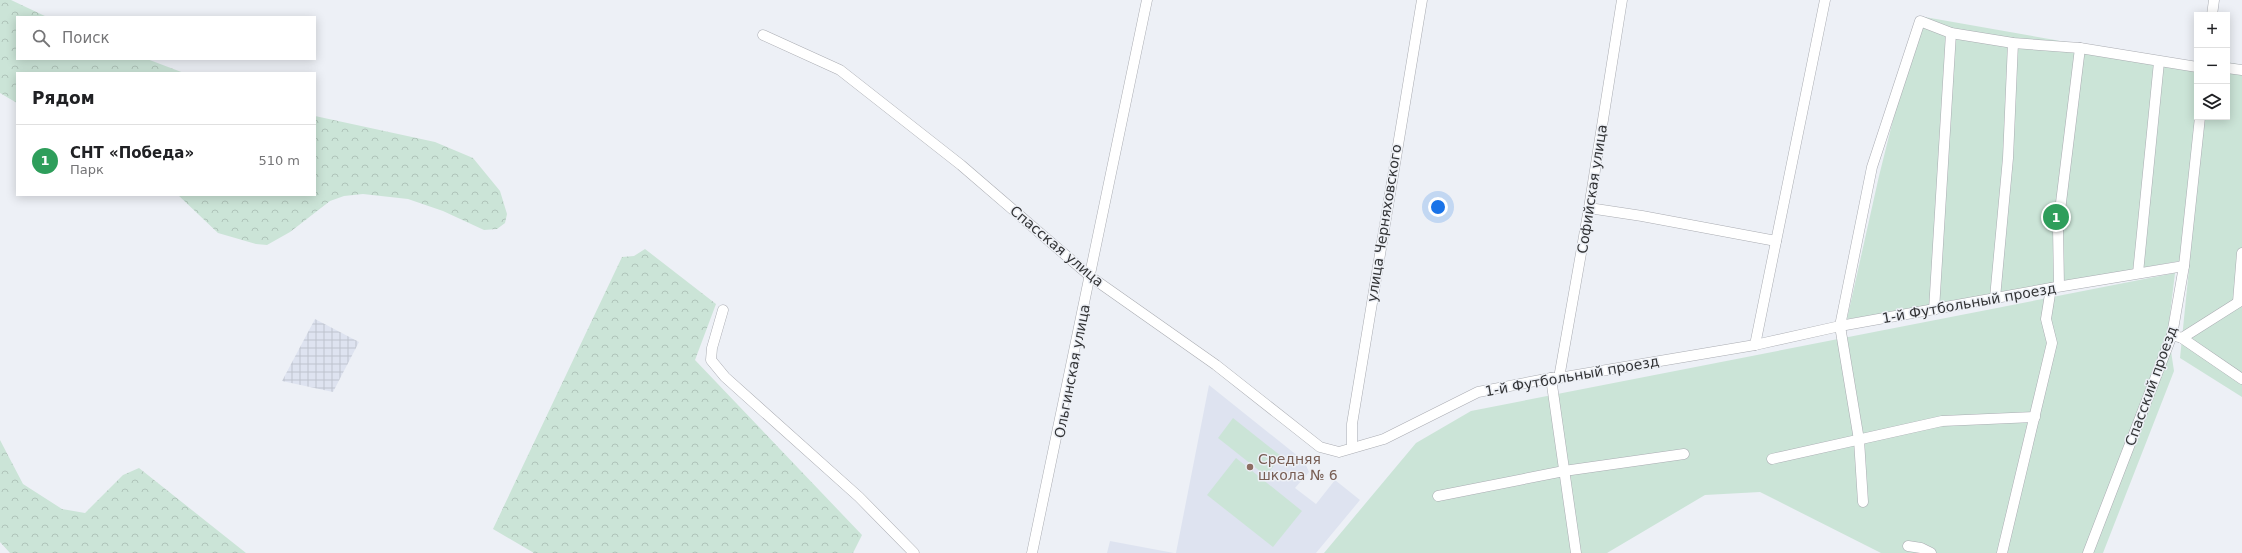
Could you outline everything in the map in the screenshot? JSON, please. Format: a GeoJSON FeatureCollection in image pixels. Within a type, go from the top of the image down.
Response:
{"type":"FeatureCollection","features":[{"type":"Feature","properties":{"kind":"street","name":"Ольгинская улица"},"geometry":{"type":"LineString","coordinates":[[1032,553],[1091,277],[1147,0]]}},
{"type":"Feature","properties":{"kind":"street","name":"улица Черняховского"},"geometry":{"type":"LineString","coordinates":[[1352,447],[1352,424],[1422,0]]}},
{"type":"Feature","properties":{"kind":"street","name":"Софийская улица"},"geometry":{"type":"LineString","coordinates":[[1576,553],[1564,471],[1555,378],[1590,208],[1622,0]]}},
{"type":"Feature","properties":{"kind":"street"},"geometry":{"type":"LineString","coordinates":[[1755,345],[1825,0]]}},
{"type":"Feature","properties":{"kind":"street"},"geometry":{"type":"LineString","coordinates":[[2212,12],[2214,0]]}},
{"type":"Feature","properties":{"kind":"street"},"geometry":{"type":"LineString","coordinates":[[1863,502],[1859,440],[1840,326],[1872,167],[1920,21],[1951,33],[2013,43],[2080,48],[2194,67]]}},
{"type":"Feature","properties":{"kind":"street"},"geometry":{"type":"LineString","coordinates":[[1934,310],[1951,33]]}},
{"type":"Feature","properties":{"kind":"street","name":"Спасская улица"},"geometry":{"type":"LineString","coordinates":[[763,35],[840,70],[961,164],[1091,277],[1216,365],[1320,447],[1339,452],[1352,447]]}},
{"type":"Feature","properties":{"kind":"street"},"geometry":{"type":"LineString","coordinates":[[1995,298],[2008,158],[2013,43]]}},
{"type":"Feature","properties":{"kind":"street"},"geometry":{"type":"LineString","coordinates":[[2002,553],[2052,343],[2046,319],[2055,287],[2058,227],[2080,48]]}},
{"type":"Feature","properties":{"kind":"street"},"geometry":{"type":"LineString","coordinates":[[2138,272],[2159,62]]}},
{"type":"Feature","properties":{"kind":"street"},"geometry":{"type":"LineString","coordinates":[[2230,68],[2242,70]]}},
{"type":"Feature","properties":{"kind":"street","name":"Спасский проезд"},"geometry":{"type":"LineString","coordinates":[[2088,553],[2177,336],[2200,120]]}},
{"type":"Feature","properties":{"kind":"street"},"geometry":{"type":"LineString","coordinates":[[1590,208],[1642,216],[1776,241]]}},
{"type":"Feature","properties":{"kind":"street"},"geometry":{"type":"LineString","coordinates":[[2242,253],[2240,301],[2177,336],[2242,379]]}},
{"type":"Feature","properties":{"kind":"street","name":"1-й Футбольный проезд"},"geometry":{"type":"LineString","coordinates":[[1352,447],[1384,439],[1478,392],[1755,345],[1840,326],[2138,272],[2184,266]]}},
{"type":"Feature","properties":{"kind":"street"},"geometry":{"type":"LineString","coordinates":[[723,310],[710,360],[725,377],[860,497],[914,553]]}},
{"type":"Feature","properties":{"kind":"street"},"geometry":{"type":"LineString","coordinates":[[1772,459],[1942,421],[2034,417]]}},
{"type":"Feature","properties":{"kind":"street"},"geometry":{"type":"LineString","coordinates":[[1438,496],[1564,471],[1684,454]]}},
{"type":"Feature","properties":{"kind":"street"},"geometry":{"type":"LineString","coordinates":[[1908,546],[1932,553]]}},
{"type":"Feature","properties":{"kind":"shaded area"},"geometry":{"type":"Polygon","coordinates":[[[315,319],[359,342],[333,392],[282,381],[315,319]]]}},
{"type":"Feature","properties":{"kind":"shaded area","name":"Средняя школа № 6"},"geometry":{"type":"Polygon","coordinates":[[[1209,385],[1304,461],[1309,472],[1295,488],[1316,504],[1335,480],[1360,500],[1316,553],[1176,553],[1209,385]]]}},
{"type":"Feature","properties":{"kind":"shaded area"},"geometry":{"type":"Polygon","coordinates":[[[1110,541],[1174,553],[1107,553],[1110,541]]]}},
{"type":"Feature","properties":{"kind":"green space"},"geometry":{"type":"Polygon","coordinates":[[[0,0],[11,0],[45,16],[16,16],[16,60],[150,60],[181,72],[16,72],[16,102],[0,93],[0,0]]]}},
{"type":"Feature","properties":{"kind":"green space"},"geometry":{"type":"Polygon","coordinates":[[[1919,16],[2194,64],[2194,120],[2230,120],[2230,63],[2242,65],[2242,397],[2180,358],[2190,259],[1932,307],[1847,319],[1879,176],[1919,16]]]}},
{"type":"Feature","properties":{"kind":"green space"},"geometry":{"type":"Polygon","coordinates":[[[316,116],[435,142],[473,158],[500,191],[507,214],[505,223],[497,229],[484,230],[443,211],[408,199],[363,194],[344,196],[330,201],[290,232],[267,245],[256,244],[218,233],[179,196],[316,196],[316,116]]]}},
{"type":"Feature","properties":{"kind":"green space"},"geometry":{"type":"Polygon","coordinates":[[[645,249],[716,304],[695,360],[862,535],[853,553],[534,553],[493,529],[622,257],[634,256],[645,249]]]}},
{"type":"Feature","properties":{"kind":"green space"},"geometry":{"type":"Polygon","coordinates":[[[2175,273],[2168,331],[2174,371],[2103,553],[1881,553],[1760,492],[1705,495],[1607,553],[1324,553],[1416,443],[1471,411],[2175,273]]]}},
{"type":"Feature","properties":{"kind":"green space"},"geometry":{"type":"Polygon","coordinates":[[[1233,418],[1281,456],[1266,476],[1218,438],[1233,418]]]}},
{"type":"Feature","properties":{"kind":"green space"},"geometry":{"type":"Polygon","coordinates":[[[0,440],[23,484],[62,509],[85,513],[123,475],[139,468],[246,553],[10,553],[0,542],[0,440]]]}},
{"type":"Feature","properties":{"kind":"green space"},"geometry":{"type":"Polygon","coordinates":[[[1236,458],[1302,511],[1273,547],[1207,495],[1236,458]]]}},
{"type":"Feature","properties":{"kind":"place","name":"СНТ «Победа»"},"geometry":{"type":"Point","coordinates":[2056,217]}},
{"type":"Feature","properties":{"kind":"place","name":"Средняя школа № 6"},"geometry":{"type":"Point","coordinates":[1250,467]}}]}
